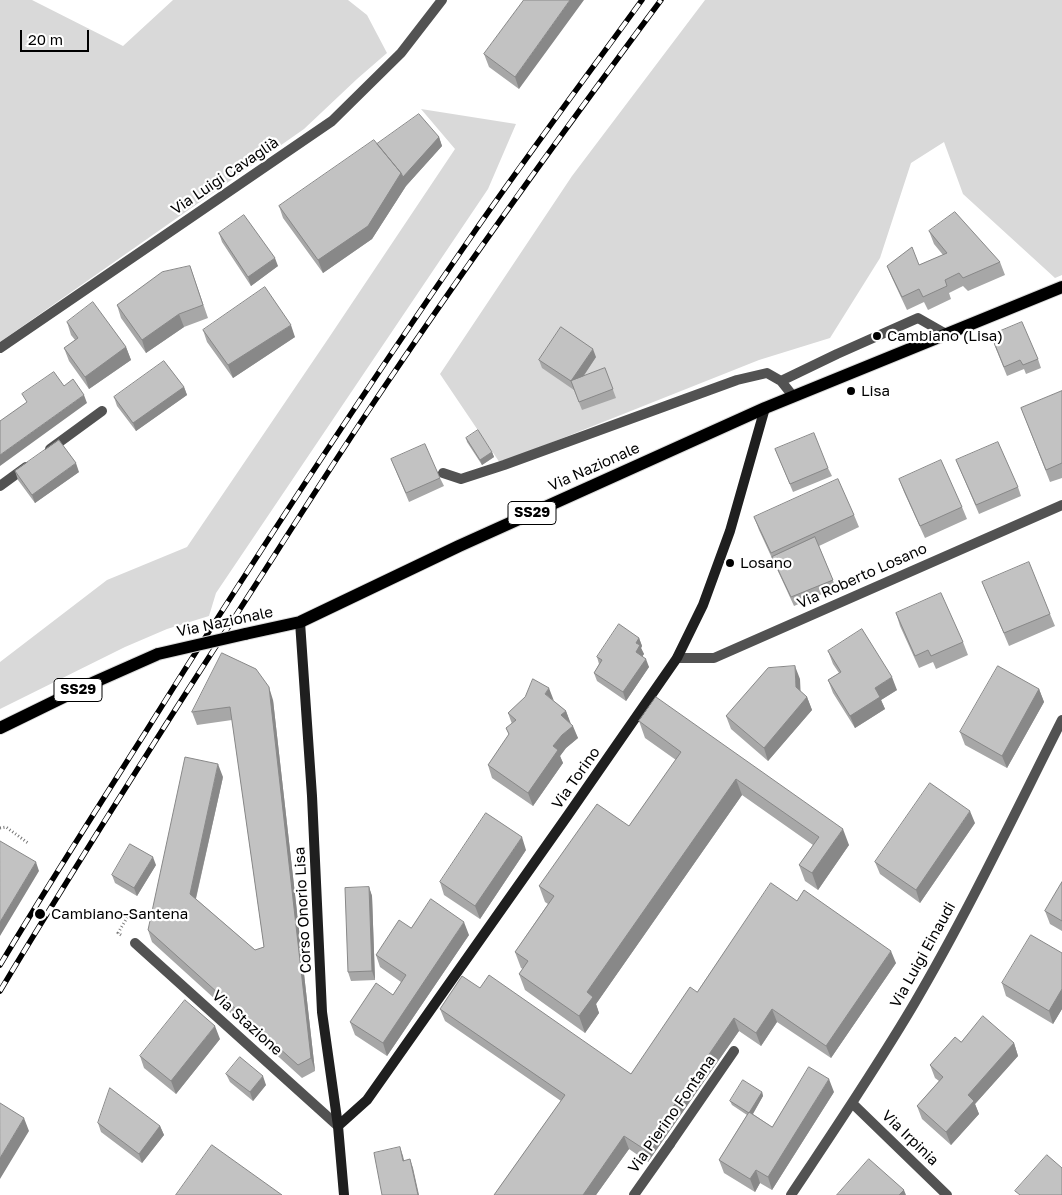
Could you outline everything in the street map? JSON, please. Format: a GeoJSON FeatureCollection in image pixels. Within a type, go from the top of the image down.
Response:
{"type":"FeatureCollection","features":[{"type":"Feature","properties":{"kind":"main road","name":"Via Nazionale"},"geometry":{"type":"LineString","coordinates":[[0,728],[88,685],[158,654],[300,622],[459,546],[765,408],[1062,287]]}},
{"type":"Feature","properties":{"kind":"street","name":"Via Luigi Cavaglià"},"geometry":{"type":"LineString","coordinates":[[0,348],[332,121],[401,53],[442,0]]}},
{"type":"Feature","properties":{"kind":"street"},"geometry":{"type":"LineString","coordinates":[[781,381],[918,318],[946,334]]}},
{"type":"Feature","properties":{"kind":"street"},"geometry":{"type":"LineString","coordinates":[[443,473],[461,479],[737,380],[767,373],[781,381],[793,396]]}},
{"type":"Feature","properties":{"kind":"street","name":"Via Torino"},"geometry":{"type":"LineString","coordinates":[[338,1126],[367,1100],[678,658],[703,604],[730,531],[765,408]]}},
{"type":"Feature","properties":{"kind":"street"},"geometry":{"type":"LineString","coordinates":[[0,486],[102,411]]}},
{"type":"Feature","properties":{"kind":"street","name":"Via Roberto Losano"},"geometry":{"type":"LineString","coordinates":[[678,658],[714,658],[1060,507]]}},
{"type":"Feature","properties":{"kind":"street","name":"Corso Onorio Lisa"},"geometry":{"type":"LineString","coordinates":[[300,622],[312,796],[322,1012],[338,1126],[344,1195]]}},
{"type":"Feature","properties":{"kind":"street","name":"Via Luigi Einaudi"},"geometry":{"type":"LineString","coordinates":[[791,1195],[914,1004],[970,904],[1062,720]]}},
{"type":"Feature","properties":{"kind":"street","name":"Via Stazione"},"geometry":{"type":"LineString","coordinates":[[135,943],[338,1126]]}},
{"type":"Feature","properties":{"kind":"street","name":"Via Pierino Fontana"},"geometry":{"type":"LineString","coordinates":[[634,1195],[734,1051]]}},
{"type":"Feature","properties":{"kind":"street","name":"Via Irpinia"},"geometry":{"type":"LineString","coordinates":[[852,1103],[947,1195]]}},
{"type":"Feature","properties":{"kind":"path"},"geometry":{"type":"LineString","coordinates":[[0,828],[6,827],[28,842]]}},
{"type":"Feature","properties":{"kind":"shaded area"},"geometry":{"type":"Polygon","coordinates":[[[0,0],[32,0],[123,46],[173,0],[348,0],[367,15],[387,53],[304,129],[0,342],[0,0]]]}},
{"type":"Feature","properties":{"kind":"shaded area"},"geometry":{"type":"Polygon","coordinates":[[[705,0],[1062,0],[1062,275],[1055,278],[963,194],[944,142],[911,163],[880,258],[830,338],[759,360],[500,463],[440,374],[572,176],[705,0]]]}},
{"type":"Feature","properties":{"kind":"shaded area"},"geometry":{"type":"Polygon","coordinates":[[[421,109],[516,124],[488,189],[216,593],[209,616],[167,629],[125,647],[0,709],[0,662],[107,580],[187,547],[455,149],[421,109]]]}},
{"type":"Feature","properties":{"kind":"building"},"geometry":{"type":"Polygon","coordinates":[[[524,0],[570,0],[515,77],[484,54],[524,0]]]}},
{"type":"Feature","properties":{"kind":"building"},"geometry":{"type":"Polygon","coordinates":[[[419,114],[439,137],[403,177],[377,144],[419,114]]]}},
{"type":"Feature","properties":{"kind":"building"},"geometry":{"type":"Polygon","coordinates":[[[374,140],[401,173],[368,226],[318,260],[279,206],[374,140]]]}},
{"type":"Feature","properties":{"kind":"building"},"geometry":{"type":"Polygon","coordinates":[[[955,212],[1000,262],[963,278],[959,273],[945,280],[947,286],[923,297],[919,289],[902,297],[887,266],[912,247],[919,265],[947,253],[929,231],[955,212]]]}},
{"type":"Feature","properties":{"kind":"building"},"geometry":{"type":"Polygon","coordinates":[[[244,215],[275,258],[248,277],[219,233],[244,215]]]}},
{"type":"Feature","properties":{"kind":"building"},"geometry":{"type":"Polygon","coordinates":[[[190,266],[203,305],[179,314],[142,340],[117,305],[162,272],[190,266]]]}},
{"type":"Feature","properties":{"kind":"building"},"geometry":{"type":"Polygon","coordinates":[[[265,287],[291,325],[228,365],[203,330],[265,287]]]}},
{"type":"Feature","properties":{"kind":"building"},"geometry":{"type":"Polygon","coordinates":[[[93,302],[126,347],[85,377],[64,348],[78,338],[67,322],[93,302]]]}},
{"type":"Feature","properties":{"kind":"building"},"geometry":{"type":"Polygon","coordinates":[[[1022,322],[1038,359],[1023,365],[1020,360],[1004,367],[991,335],[1022,322]]]}},
{"type":"Feature","properties":{"kind":"building"},"geometry":{"type":"Polygon","coordinates":[[[561,327],[593,349],[571,381],[539,360],[561,327]]]}},
{"type":"Feature","properties":{"kind":"building"},"geometry":{"type":"Polygon","coordinates":[[[164,361],[184,387],[133,423],[114,397],[164,361]]]}},
{"type":"Feature","properties":{"kind":"building"},"geometry":{"type":"Polygon","coordinates":[[[605,368],[613,389],[579,402],[571,381],[605,368]]]}},
{"type":"Feature","properties":{"kind":"building"},"geometry":{"type":"Polygon","coordinates":[[[54,372],[64,386],[73,379],[84,395],[0,455],[0,421],[27,402],[22,394],[54,372]]]}},
{"type":"Feature","properties":{"kind":"building"},"geometry":{"type":"Polygon","coordinates":[[[1062,391],[1062,463],[1046,470],[1021,408],[1062,391]]]}},
{"type":"Feature","properties":{"kind":"building"},"geometry":{"type":"Polygon","coordinates":[[[478,430],[492,452],[480,460],[466,438],[478,430]]]}},
{"type":"Feature","properties":{"kind":"building"},"geometry":{"type":"Polygon","coordinates":[[[814,433],[828,468],[790,484],[775,449],[814,433]]]}},
{"type":"Feature","properties":{"kind":"building"},"geometry":{"type":"Polygon","coordinates":[[[59,440],[76,463],[32,495],[15,471],[59,440]]]}},
{"type":"Feature","properties":{"kind":"building"},"geometry":{"type":"Polygon","coordinates":[[[998,442],[1018,487],[976,505],[956,460],[998,442]]]}},
{"type":"Feature","properties":{"kind":"building"},"geometry":{"type":"Polygon","coordinates":[[[425,444],[440,478],[406,493],[391,459],[425,444]]]}},
{"type":"Feature","properties":{"kind":"building"},"geometry":{"type":"Polygon","coordinates":[[[941,460],[962,507],[920,526],[899,479],[941,460]]]}},
{"type":"Feature","properties":{"kind":"building"},"geometry":{"type":"Polygon","coordinates":[[[838,479],[854,515],[771,553],[754,517],[838,479]]]}},
{"type":"Feature","properties":{"kind":"building"},"geometry":{"type":"Polygon","coordinates":[[[815,537],[833,580],[791,597],[772,557],[815,537]]]}},
{"type":"Feature","properties":{"kind":"building"},"geometry":{"type":"Polygon","coordinates":[[[1029,562],[1050,614],[1004,633],[982,582],[1029,562]]]}},
{"type":"Feature","properties":{"kind":"building"},"geometry":{"type":"Polygon","coordinates":[[[941,593],[963,642],[931,656],[928,650],[915,656],[896,613],[941,593]]]}},
{"type":"Feature","properties":{"kind":"building"},"geometry":{"type":"Polygon","coordinates":[[[619,624],[639,638],[636,643],[640,645],[636,652],[646,659],[623,692],[594,673],[602,660],[597,657],[619,624]]]}},
{"type":"Feature","properties":{"kind":"building"},"geometry":{"type":"Polygon","coordinates":[[[862,629],[892,677],[875,688],[880,697],[850,716],[828,680],[841,672],[828,651],[862,629]]]}},
{"type":"Feature","properties":{"kind":"building"},"geometry":{"type":"Polygon","coordinates":[[[222,653],[256,669],[269,687],[311,1058],[298,1065],[148,930],[185,757],[218,764],[190,894],[255,950],[264,947],[230,707],[192,712],[222,653]]]}},
{"type":"Feature","properties":{"kind":"building"},"geometry":{"type":"Polygon","coordinates":[[[795,666],[796,687],[807,697],[764,748],[726,716],[768,668],[795,666]]]}},
{"type":"Feature","properties":{"kind":"building"},"geometry":{"type":"Polygon","coordinates":[[[998,666],[1039,689],[1002,756],[960,732],[998,666]]]}},
{"type":"Feature","properties":{"kind":"building"},"geometry":{"type":"Polygon","coordinates":[[[533,679],[549,688],[545,694],[566,711],[561,715],[573,726],[553,746],[558,750],[528,793],[488,765],[509,734],[506,728],[516,720],[508,713],[525,697],[533,679]]]}},
{"type":"Feature","properties":{"kind":"building"},"geometry":{"type":"Polygon","coordinates":[[[656,697],[843,829],[812,873],[799,865],[819,837],[736,779],[587,992],[593,997],[579,1016],[519,974],[528,961],[515,952],[554,896],[539,886],[597,804],[629,826],[681,752],[639,721],[656,697]]]}},
{"type":"Feature","properties":{"kind":"building"},"geometry":{"type":"Polygon","coordinates":[[[930,783],[970,811],[916,890],[875,862],[930,783]]]}},
{"type":"Feature","properties":{"kind":"building"},"geometry":{"type":"Polygon","coordinates":[[[486,813],[522,837],[475,906],[440,882],[486,813]]]}},
{"type":"Feature","properties":{"kind":"building"},"geometry":{"type":"Polygon","coordinates":[[[0,841],[36,862],[0,922],[0,841]]]}},
{"type":"Feature","properties":{"kind":"building"},"geometry":{"type":"Polygon","coordinates":[[[130,844],[153,857],[134,888],[112,875],[130,844]]]}},
{"type":"Feature","properties":{"kind":"building"},"geometry":{"type":"Polygon","coordinates":[[[1062,882],[1062,921],[1045,911],[1062,882]]]}},
{"type":"Feature","properties":{"kind":"building"},"geometry":{"type":"Polygon","coordinates":[[[771,883],[797,901],[804,890],[891,951],[826,1046],[772,1009],[756,1033],[734,1018],[644,1149],[624,1136],[583,1195],[494,1195],[565,1095],[440,1009],[462,976],[480,988],[489,975],[631,1074],[690,987],[697,992],[771,883]]]}},
{"type":"Feature","properties":{"kind":"building"},"geometry":{"type":"Polygon","coordinates":[[[369,887],[372,971],[348,972],[345,888],[369,887]]]}},
{"type":"Feature","properties":{"kind":"building"},"geometry":{"type":"Polygon","coordinates":[[[431,899],[464,922],[383,1043],[350,1022],[376,983],[393,995],[406,975],[376,955],[399,920],[411,928],[431,899]]]}},
{"type":"Feature","properties":{"kind":"building"},"geometry":{"type":"Polygon","coordinates":[[[1031,935],[1062,953],[1062,989],[1049,1011],[1002,983],[1031,935]]]}},
{"type":"Feature","properties":{"kind":"building"},"geometry":{"type":"Polygon","coordinates":[[[185,1000],[215,1026],[171,1081],[140,1056],[185,1000]]]}},
{"type":"Feature","properties":{"kind":"building"},"geometry":{"type":"Polygon","coordinates":[[[983,1016],[1014,1043],[968,1095],[974,1101],[946,1132],[917,1106],[943,1077],[930,1065],[955,1037],[961,1042],[983,1016]]]}},
{"type":"Feature","properties":{"kind":"building"},"geometry":{"type":"Polygon","coordinates":[[[240,1057],[263,1076],[250,1092],[226,1074],[240,1057]]]}},
{"type":"Feature","properties":{"kind":"building"},"geometry":{"type":"Polygon","coordinates":[[[809,1067],[829,1079],[768,1177],[756,1170],[750,1179],[719,1160],[749,1112],[772,1127],[809,1067]]]}},
{"type":"Feature","properties":{"kind":"building"},"geometry":{"type":"Polygon","coordinates":[[[743,1080],[762,1092],[749,1113],[730,1101],[743,1080]]]}},
{"type":"Feature","properties":{"kind":"building"},"geometry":{"type":"Polygon","coordinates":[[[110,1088],[160,1126],[139,1154],[98,1123],[110,1088]]]}},
{"type":"Feature","properties":{"kind":"building"},"geometry":{"type":"Polygon","coordinates":[[[0,1103],[24,1118],[0,1158],[0,1103]]]}},
{"type":"Feature","properties":{"kind":"building"},"geometry":{"type":"Polygon","coordinates":[[[212,1145],[282,1195],[176,1195],[212,1145]]]}},
{"type":"Feature","properties":{"kind":"building"},"geometry":{"type":"Polygon","coordinates":[[[400,1147],[403,1161],[410,1159],[418,1195],[382,1195],[374,1153],[400,1147]]]}},
{"type":"Feature","properties":{"kind":"building"},"geometry":{"type":"Polygon","coordinates":[[[1047,1155],[1062,1168],[1062,1195],[1020,1195],[1015,1191],[1047,1155]]]}},
{"type":"Feature","properties":{"kind":"building"},"geometry":{"type":"Polygon","coordinates":[[[869,1159],[904,1190],[899,1195],[837,1195],[869,1159]]]}},
{"type":"Feature","properties":{"kind":"railway"},"geometry":{"type":"LineString","coordinates":[[0,965],[225,606],[348,418],[495,202],[642,0]]}},
{"type":"Feature","properties":{"kind":"railway"},"geometry":{"type":"LineString","coordinates":[[0,991],[142,762],[369,410],[489,236],[661,0]]}},
{"type":"Feature","properties":{"kind":"place","name":"Cambiano (Lisa)"},"geometry":{"type":"Point","coordinates":[877,336]}},
{"type":"Feature","properties":{"kind":"place","name":"Lisa"},"geometry":{"type":"Point","coordinates":[851,391]}},
{"type":"Feature","properties":{"kind":"place","name":"Losano"},"geometry":{"type":"Point","coordinates":[730,563]}},
{"type":"Feature","properties":{"kind":"place","name":"Cambiano-Santena"},"geometry":{"type":"Point","coordinates":[40,914]}}]}
